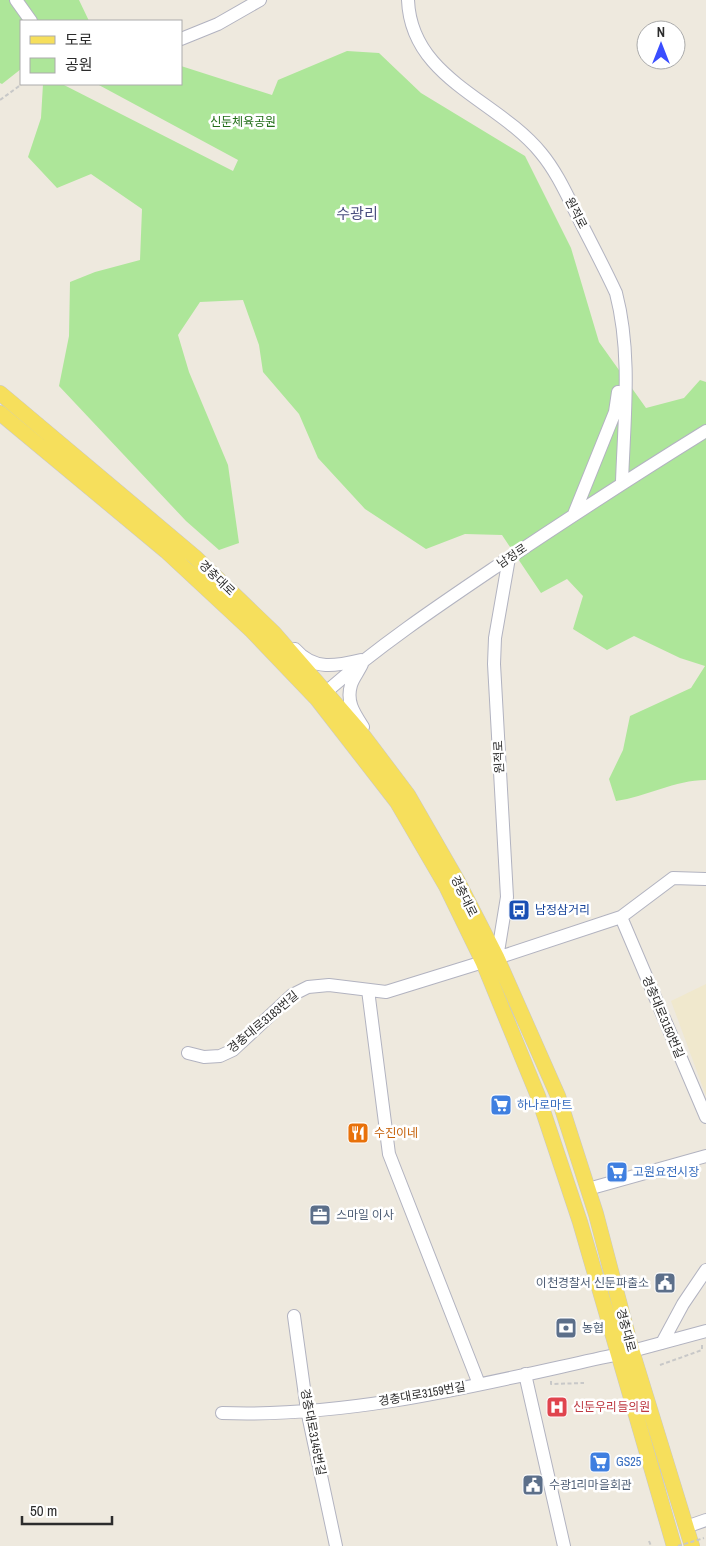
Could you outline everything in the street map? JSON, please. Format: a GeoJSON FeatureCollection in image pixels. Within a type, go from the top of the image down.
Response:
{"type":"FeatureCollection","features":[{"type":"Feature","properties":{"kind":"main road","name":"경충대로"},"geometry":{"type":"LineString","coordinates":[[0,393],[195,557],[274,633],[321,695],[397,802],[490,960],[558,1096],[588,1189],[625,1353],[674,1546]]}},
{"type":"Feature","properties":{"kind":"main road","name":"경충대로"},"geometry":{"type":"LineString","coordinates":[[0,413],[166,550],[321,695],[376,751],[408,795],[457,880],[490,960],[686,1526],[698,1542]]}},
{"type":"Feature","properties":{"kind":"street"},"geometry":{"type":"LineString","coordinates":[[16,0],[30,20]]}},
{"type":"Feature","properties":{"kind":"street"},"geometry":{"type":"LineString","coordinates":[[182,39],[218,24],[260,0]]}},
{"type":"Feature","properties":{"kind":"street","name":"원적로"},"geometry":{"type":"LineString","coordinates":[[408,0],[414,31],[423,52],[439,69],[524,134],[555,172],[616,293],[622,315],[625,369],[622,482]]}},
{"type":"Feature","properties":{"kind":"street"},"geometry":{"type":"LineString","coordinates":[[574,514],[615,412],[624,340]]}},
{"type":"Feature","properties":{"kind":"street","name":"남정로"},"geometry":{"type":"LineString","coordinates":[[321,695],[364,659],[509,558],[622,482],[706,431]]}},
{"type":"Feature","properties":{"kind":"street","name":"원적로"},"geometry":{"type":"LineString","coordinates":[[490,960],[507,897],[494,664],[495,638],[509,558]]}},
{"type":"Feature","properties":{"kind":"street"},"geometry":{"type":"LineString","coordinates":[[274,633],[285,636],[299,654],[320,666],[364,659]]}},
{"type":"Feature","properties":{"kind":"street"},"geometry":{"type":"LineString","coordinates":[[364,659],[358,674],[351,684],[351,710],[376,744],[376,751]]}},
{"type":"Feature","properties":{"kind":"street","name":"경충대로3183번길"},"geometry":{"type":"LineString","coordinates":[[188,1053],[204,1057],[220,1056],[233,1050],[292,995],[308,987],[329,984],[386,992],[621,917],[673,878],[705,878]]}},
{"type":"Feature","properties":{"kind":"street","name":"경충대로3150번길"},"geometry":{"type":"LineString","coordinates":[[621,917],[706,1117]]}},
{"type":"Feature","properties":{"kind":"street"},"geometry":{"type":"LineString","coordinates":[[368,990],[389,1154],[479,1384]]}},
{"type":"Feature","properties":{"kind":"street"},"geometry":{"type":"LineString","coordinates":[[588,1189],[706,1156]]}},
{"type":"Feature","properties":{"kind":"street"},"geometry":{"type":"LineString","coordinates":[[662,1343],[682,1304],[706,1270]]}},
{"type":"Feature","properties":{"kind":"street","name":"경충대로3145번길"},"geometry":{"type":"LineString","coordinates":[[294,1316],[307,1410],[336,1546]]}},
{"type":"Feature","properties":{"kind":"street","name":"경충대로3159번길"},"geometry":{"type":"LineString","coordinates":[[222,1413],[248,1414],[307,1410],[391,1401],[625,1353],[704,1331]]}},
{"type":"Feature","properties":{"kind":"street"},"geometry":{"type":"LineString","coordinates":[[525,1374],[564,1546]]}},
{"type":"Feature","properties":{"kind":"street"},"geometry":{"type":"LineString","coordinates":[[686,1526],[706,1520]]}},
{"type":"Feature","properties":{"kind":"path"},"geometry":{"type":"LineString","coordinates":[[0,100],[21,85]]}},
{"type":"Feature","properties":{"kind":"path"},"geometry":{"type":"LineString","coordinates":[[660,1365],[702,1350],[704,1331]]}},
{"type":"Feature","properties":{"kind":"path"},"geometry":{"type":"LineString","coordinates":[[547,1370],[551,1384],[584,1383]]}},
{"type":"Feature","properties":{"kind":"path"},"geometry":{"type":"LineString","coordinates":[[649,1541],[651,1546]]}},
{"type":"Feature","properties":{"kind":"path"},"geometry":{"type":"LineString","coordinates":[[678,1546],[698,1542]]}},
{"type":"Feature","properties":{"kind":"shaded area"},"geometry":{"type":"Polygon","coordinates":[[[706,984],[706,1096],[671,1001],[706,984]]]}},
{"type":"Feature","properties":{"kind":"green space"},"geometry":{"type":"Polygon","coordinates":[[[0,0],[79,0],[89,20],[20,20],[20,70],[2,84],[0,83],[0,0]]]}},
{"type":"Feature","properties":{"kind":"green space","name":"신둔체육공원"},"geometry":{"type":"Polygon","coordinates":[[[347,51],[379,53],[421,93],[525,156],[571,248],[599,342],[646,408],[684,398],[700,380],[706,382],[706,780],[683,783],[616,801],[609,779],[623,750],[630,716],[691,688],[705,666],[680,658],[634,636],[607,650],[573,629],[583,596],[567,579],[541,593],[502,535],[465,534],[426,549],[365,509],[318,458],[299,414],[263,372],[259,345],[243,300],[200,302],[178,335],[189,372],[228,465],[239,543],[219,550],[186,521],[59,386],[69,336],[70,282],[95,272],[140,260],[142,209],[91,174],[57,188],[28,157],[41,118],[43,85],[64,85],[233,171],[238,160],[99,85],[182,85],[182,66],[272,95],[278,80],[347,51]]]}},
{"type":"Feature","properties":{"kind":"place","name":"남정삼거리"},"geometry":{"type":"Point","coordinates":[519,910]}},
{"type":"Feature","properties":{"kind":"place","name":"하나로마트"},"geometry":{"type":"Point","coordinates":[501,1105]}},
{"type":"Feature","properties":{"kind":"place","name":"수진이네"},"geometry":{"type":"Point","coordinates":[358,1133]}},
{"type":"Feature","properties":{"kind":"place","name":"고원요전시장"},"geometry":{"type":"Point","coordinates":[617,1172]}},
{"type":"Feature","properties":{"kind":"place","name":"스마일 이사"},"geometry":{"type":"Point","coordinates":[320,1215]}},
{"type":"Feature","properties":{"kind":"place","name":"이천경찰서 신둔파출소"},"geometry":{"type":"Point","coordinates":[665,1283]}},
{"type":"Feature","properties":{"kind":"place","name":"농협"},"geometry":{"type":"Point","coordinates":[566,1328]}},
{"type":"Feature","properties":{"kind":"place","name":"신둔우리들의원"},"geometry":{"type":"Point","coordinates":[557,1407]}},
{"type":"Feature","properties":{"kind":"place","name":"GS25"},"geometry":{"type":"Point","coordinates":[600,1462]}},
{"type":"Feature","properties":{"kind":"place","name":"수광1리마을회관"},"geometry":{"type":"Point","coordinates":[533,1485]}},
{"type":"Feature","properties":{"kind":"district","name":"수광리"},"geometry":{"type":"Point","coordinates":[357,213]}}]}
